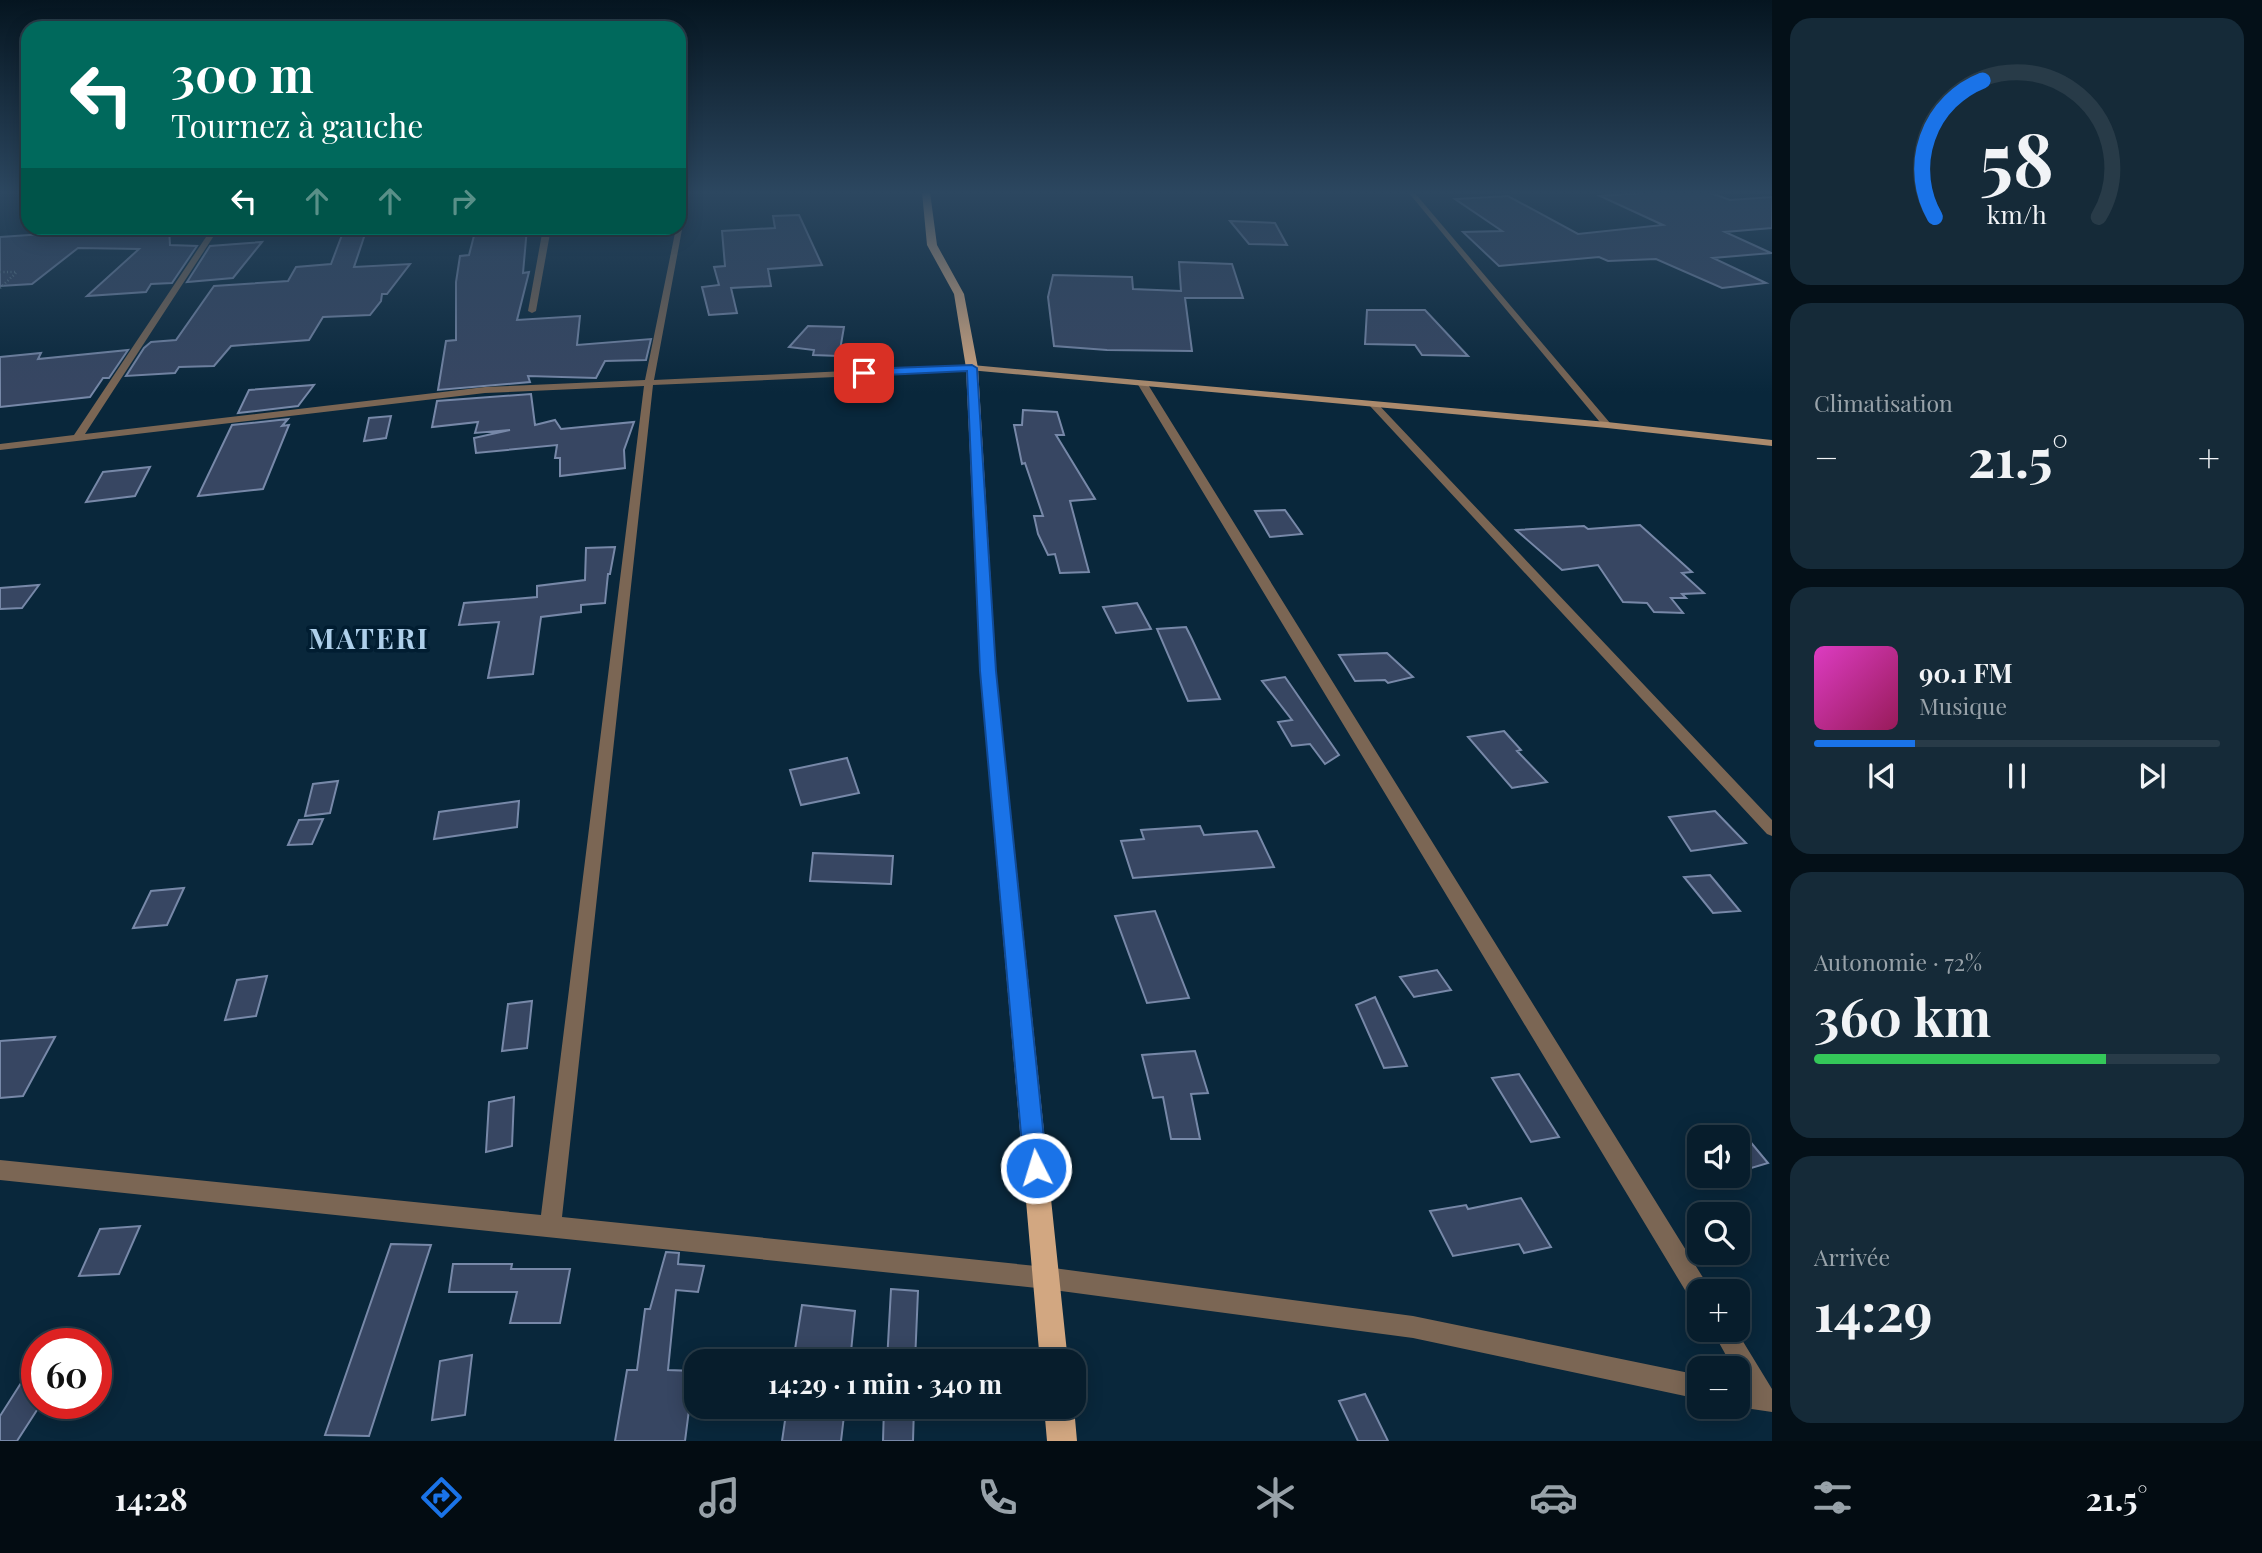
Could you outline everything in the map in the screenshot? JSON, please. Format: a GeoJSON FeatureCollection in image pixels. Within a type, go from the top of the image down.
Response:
{"type":"FeatureCollection","features":[{"type":"Feature","properties":{"kind":"main road"},"geometry":{"type":"LineString","coordinates":[[940,259],[959,294],[972,368],[988,671],[1053,1349]]}},
{"type":"Feature","properties":{"kind":"main road"},"geometry":{"type":"LineString","coordinates":[[972,368],[1607,425],[1772,443]]}},
{"type":"Feature","properties":{"kind":"main road"},"geometry":{"type":"LineString","coordinates":[[1060,1419],[1062,1441]]}},
{"type":"Feature","properties":{"kind":"street"},"geometry":{"type":"LineString","coordinates":[[78,438],[195,259]]}},
{"type":"Feature","properties":{"kind":"street"},"geometry":{"type":"LineString","coordinates":[[532,311],[541,259]]}},
{"type":"Feature","properties":{"kind":"street"},"geometry":{"type":"LineString","coordinates":[[550,1227],[649,382],[673,259]]}},
{"type":"Feature","properties":{"kind":"street"},"geometry":{"type":"LineString","coordinates":[[1467,259],[1607,425]]}},
{"type":"Feature","properties":{"kind":"street"},"geometry":{"type":"LineString","coordinates":[[0,447],[485,390],[972,368]]}},
{"type":"Feature","properties":{"kind":"street"},"geometry":{"type":"LineString","coordinates":[[1142,383],[1691,1279]]}},
{"type":"Feature","properties":{"kind":"street"},"geometry":{"type":"LineString","coordinates":[[1373,404],[1772,830]]}},
{"type":"Feature","properties":{"kind":"street"},"geometry":{"type":"LineString","coordinates":[[0,1170],[1046,1278],[1413,1327],[1687,1384]]}},
{"type":"Feature","properties":{"kind":"street"},"geometry":{"type":"LineString","coordinates":[[1731,1342],[1769,1401]]}},
{"type":"Feature","properties":{"kind":"street"},"geometry":{"type":"LineString","coordinates":[[1750,1397],[1769,1401]]}},
{"type":"Feature","properties":{"kind":"path"},"geometry":{"type":"LineString","coordinates":[[0,272],[17,272],[0,288]]}},
{"type":"Feature","properties":{"kind":"building"},"geometry":{"type":"Polygon","coordinates":[[[0,259],[64,259],[32,284],[0,286],[0,259]]]}},
{"type":"Feature","properties":{"kind":"building"},"geometry":{"type":"Polygon","coordinates":[[[128,259],[188,259],[172,283],[151,284],[146,292],[87,296],[128,259]]]}},
{"type":"Feature","properties":{"kind":"building"},"geometry":{"type":"Polygon","coordinates":[[[202,259],[248,259],[233,278],[187,282],[202,259]]]}},
{"type":"Feature","properties":{"kind":"building"},"geometry":{"type":"Polygon","coordinates":[[[333,259],[357,259],[354,267],[410,264],[387,294],[382,294],[381,301],[370,315],[323,317],[309,340],[231,346],[214,366],[179,367],[175,373],[126,376],[151,342],[176,340],[214,286],[288,281],[296,267],[331,264],[333,259]]]}},
{"type":"Feature","properties":{"kind":"building"},"geometry":{"type":"Polygon","coordinates":[[[460,259],[524,259],[523,273],[529,272],[517,320],[580,316],[577,345],[651,339],[646,360],[605,361],[596,378],[528,376],[530,382],[438,390],[446,341],[456,340],[456,282],[460,259]]]}},
{"type":"Feature","properties":{"kind":"building"},"geometry":{"type":"Polygon","coordinates":[[[724,259],[819,259],[822,265],[768,269],[771,286],[731,288],[737,313],[709,315],[702,287],[719,285],[714,267],[725,266],[724,259]]]}},
{"type":"Feature","properties":{"kind":"building"},"geometry":{"type":"Polygon","coordinates":[[[1492,259],[1574,259],[1499,266],[1492,259]]]}},
{"type":"Feature","properties":{"kind":"building"},"geometry":{"type":"Polygon","coordinates":[[[1604,259],[1650,259],[1608,261],[1604,259]]]}},
{"type":"Feature","properties":{"kind":"building"},"geometry":{"type":"Polygon","coordinates":[[[1657,259],[1716,259],[1766,283],[1722,288],[1657,259]]]}},
{"type":"Feature","properties":{"kind":"building"},"geometry":{"type":"Polygon","coordinates":[[[1179,262],[1232,264],[1243,298],[1185,298],[1192,351],[1054,346],[1048,297],[1053,275],[1132,277],[1133,289],[1181,291],[1179,262]]]}},
{"type":"Feature","properties":{"kind":"building"},"geometry":{"type":"Polygon","coordinates":[[[1367,310],[1425,310],[1468,356],[1422,355],[1415,345],[1365,344],[1367,310]]]}},
{"type":"Feature","properties":{"kind":"building"},"geometry":{"type":"Polygon","coordinates":[[[808,326],[844,327],[839,356],[813,355],[814,350],[789,347],[808,326]]]}},
{"type":"Feature","properties":{"kind":"building"},"geometry":{"type":"Polygon","coordinates":[[[128,350],[109,378],[103,378],[90,397],[0,407],[0,357],[41,353],[38,359],[128,350]]]}},
{"type":"Feature","properties":{"kind":"building"},"geometry":{"type":"Polygon","coordinates":[[[314,385],[298,406],[238,413],[249,390],[314,385]]]}},
{"type":"Feature","properties":{"kind":"building"},"geometry":{"type":"Polygon","coordinates":[[[531,394],[535,425],[555,420],[561,429],[634,422],[624,450],[625,468],[560,476],[560,458],[555,458],[557,445],[476,453],[474,438],[510,430],[475,433],[478,422],[432,427],[437,401],[531,394]]]}},
{"type":"Feature","properties":{"kind":"building"},"geometry":{"type":"Polygon","coordinates":[[[1023,410],[1057,412],[1064,435],[1056,435],[1095,499],[1070,501],[1089,572],[1060,573],[1055,554],[1048,555],[1038,534],[1034,516],[1043,516],[1025,463],[1022,464],[1014,425],[1022,425],[1023,410]]]}},
{"type":"Feature","properties":{"kind":"building"},"geometry":{"type":"Polygon","coordinates":[[[391,416],[386,438],[364,441],[369,418],[391,416]]]}},
{"type":"Feature","properties":{"kind":"building"},"geometry":{"type":"Polygon","coordinates":[[[288,419],[282,426],[289,425],[263,489],[198,496],[232,425],[288,419]]]}},
{"type":"Feature","properties":{"kind":"building"},"geometry":{"type":"Polygon","coordinates":[[[150,467],[135,496],[86,502],[103,472],[150,467]]]}},
{"type":"Feature","properties":{"kind":"building"},"geometry":{"type":"Polygon","coordinates":[[[1285,510],[1302,534],[1270,537],[1255,511],[1285,510]]]}},
{"type":"Feature","properties":{"kind":"building"},"geometry":{"type":"Polygon","coordinates":[[[1640,525],[1692,572],[1682,573],[1704,593],[1682,594],[1686,598],[1671,598],[1683,613],[1654,612],[1647,603],[1623,602],[1598,565],[1562,570],[1516,530],[1584,526],[1588,529],[1640,525]]]}},
{"type":"Feature","properties":{"kind":"building"},"geometry":{"type":"Polygon","coordinates":[[[615,547],[608,574],[605,603],[581,605],[581,612],[541,617],[533,674],[488,678],[499,622],[459,625],[464,603],[537,597],[537,586],[585,580],[586,548],[615,547]]]}},
{"type":"Feature","properties":{"kind":"building"},"geometry":{"type":"Polygon","coordinates":[[[39,585],[22,608],[0,609],[0,588],[39,585]]]}},
{"type":"Feature","properties":{"kind":"building"},"geometry":{"type":"Polygon","coordinates":[[[1137,603],[1151,629],[1116,633],[1103,607],[1137,603]]]}},
{"type":"Feature","properties":{"kind":"building"},"geometry":{"type":"Polygon","coordinates":[[[1186,627],[1220,699],[1188,701],[1157,629],[1186,627]]]}},
{"type":"Feature","properties":{"kind":"building"},"geometry":{"type":"Polygon","coordinates":[[[1387,653],[1413,677],[1388,683],[1385,680],[1355,681],[1339,655],[1387,653]]]}},
{"type":"Feature","properties":{"kind":"building"},"geometry":{"type":"Polygon","coordinates":[[[1285,677],[1339,755],[1325,764],[1310,744],[1292,746],[1278,722],[1292,720],[1262,681],[1285,677]]]}},
{"type":"Feature","properties":{"kind":"building"},"geometry":{"type":"Polygon","coordinates":[[[1504,731],[1521,750],[1517,751],[1547,782],[1512,788],[1468,737],[1504,731]]]}},
{"type":"Feature","properties":{"kind":"building"},"geometry":{"type":"Polygon","coordinates":[[[847,758],[859,793],[801,805],[790,770],[847,758]]]}},
{"type":"Feature","properties":{"kind":"building"},"geometry":{"type":"Polygon","coordinates":[[[338,781],[330,813],[305,816],[313,784],[338,781]]]}},
{"type":"Feature","properties":{"kind":"building"},"geometry":{"type":"Polygon","coordinates":[[[519,801],[517,827],[434,839],[439,812],[519,801]]]}},
{"type":"Feature","properties":{"kind":"building"},"geometry":{"type":"Polygon","coordinates":[[[1715,811],[1746,843],[1691,851],[1669,817],[1715,811]]]}},
{"type":"Feature","properties":{"kind":"building"},"geometry":{"type":"Polygon","coordinates":[[[323,819],[312,844],[288,845],[299,820],[323,819]]]}},
{"type":"Feature","properties":{"kind":"building"},"geometry":{"type":"Polygon","coordinates":[[[1200,826],[1204,835],[1257,831],[1274,867],[1133,878],[1121,841],[1144,839],[1141,830],[1200,826]]]}},
{"type":"Feature","properties":{"kind":"building"},"geometry":{"type":"Polygon","coordinates":[[[813,853],[893,856],[891,884],[810,881],[813,853]]]}},
{"type":"Feature","properties":{"kind":"building"},"geometry":{"type":"Polygon","coordinates":[[[1710,875],[1740,911],[1713,913],[1684,877],[1710,875]]]}},
{"type":"Feature","properties":{"kind":"building"},"geometry":{"type":"Polygon","coordinates":[[[184,888],[167,925],[133,928],[151,891],[184,888]]]}},
{"type":"Feature","properties":{"kind":"building"},"geometry":{"type":"Polygon","coordinates":[[[1155,911],[1189,998],[1147,1003],[1115,916],[1155,911]]]}},
{"type":"Feature","properties":{"kind":"building"},"geometry":{"type":"Polygon","coordinates":[[[1437,970],[1451,990],[1414,997],[1400,977],[1437,970]]]}},
{"type":"Feature","properties":{"kind":"building"},"geometry":{"type":"Polygon","coordinates":[[[267,976],[256,1016],[225,1020],[237,980],[267,976]]]}},
{"type":"Feature","properties":{"kind":"building"},"geometry":{"type":"Polygon","coordinates":[[[1375,997],[1407,1066],[1384,1068],[1356,1005],[1375,997]]]}},
{"type":"Feature","properties":{"kind":"building"},"geometry":{"type":"Polygon","coordinates":[[[532,1001],[527,1048],[502,1051],[508,1004],[532,1001]]]}},
{"type":"Feature","properties":{"kind":"building"},"geometry":{"type":"Polygon","coordinates":[[[55,1037],[23,1096],[0,1098],[0,1041],[55,1037]]]}},
{"type":"Feature","properties":{"kind":"building"},"geometry":{"type":"Polygon","coordinates":[[[1195,1051],[1208,1093],[1191,1094],[1200,1139],[1171,1139],[1163,1097],[1153,1098],[1142,1055],[1195,1051]]]}},
{"type":"Feature","properties":{"kind":"building"},"geometry":{"type":"Polygon","coordinates":[[[1519,1074],[1559,1137],[1531,1142],[1492,1078],[1519,1074]]]}},
{"type":"Feature","properties":{"kind":"building"},"geometry":{"type":"Polygon","coordinates":[[[514,1097],[512,1146],[486,1152],[489,1102],[514,1097]]]}},
{"type":"Feature","properties":{"kind":"building"},"geometry":{"type":"Polygon","coordinates":[[[1750,1141],[1768,1163],[1750,1168],[1750,1141]]]}},
{"type":"Feature","properties":{"kind":"building"},"geometry":{"type":"Polygon","coordinates":[[[1521,1198],[1551,1247],[1524,1253],[1519,1244],[1453,1256],[1430,1211],[1466,1205],[1468,1209],[1521,1198]]]}},
{"type":"Feature","properties":{"kind":"building"},"geometry":{"type":"Polygon","coordinates":[[[140,1226],[119,1274],[79,1276],[100,1229],[140,1226]]]}},
{"type":"Feature","properties":{"kind":"building"},"geometry":{"type":"Polygon","coordinates":[[[391,1244],[431,1245],[369,1436],[325,1435],[391,1244]]]}},
{"type":"Feature","properties":{"kind":"building"},"geometry":{"type":"Polygon","coordinates":[[[666,1252],[679,1253],[678,1264],[704,1266],[698,1292],[676,1290],[668,1370],[684,1371],[684,1419],[688,1419],[685,1441],[615,1441],[627,1370],[637,1370],[645,1309],[650,1309],[666,1252]]]}},
{"type":"Feature","properties":{"kind":"building"},"geometry":{"type":"Polygon","coordinates":[[[453,1264],[512,1264],[511,1269],[570,1269],[560,1323],[510,1323],[517,1292],[449,1292],[453,1264]]]}},
{"type":"Feature","properties":{"kind":"building"},"geometry":{"type":"Polygon","coordinates":[[[891,1289],[918,1291],[916,1349],[888,1349],[891,1289]]]}},
{"type":"Feature","properties":{"kind":"building"},"geometry":{"type":"Polygon","coordinates":[[[802,1305],[855,1311],[851,1349],[795,1349],[802,1305]]]}},
{"type":"Feature","properties":{"kind":"building"},"geometry":{"type":"Polygon","coordinates":[[[472,1355],[465,1415],[432,1420],[440,1361],[472,1355]]]}},
{"type":"Feature","properties":{"kind":"building"},"geometry":{"type":"Polygon","coordinates":[[[21,1383],[21,1419],[31,1419],[17,1441],[0,1441],[0,1416],[21,1383]]]}},
{"type":"Feature","properties":{"kind":"building"},"geometry":{"type":"Polygon","coordinates":[[[1365,1394],[1388,1441],[1358,1441],[1339,1401],[1365,1394]]]}},
{"type":"Feature","properties":{"kind":"building"},"geometry":{"type":"Polygon","coordinates":[[[785,1419],[844,1419],[841,1441],[782,1441],[785,1419]]]}},
{"type":"Feature","properties":{"kind":"building"},"geometry":{"type":"Polygon","coordinates":[[[884,1419],[914,1419],[913,1441],[883,1441],[884,1419]]]}},
{"type":"Feature","properties":{"kind":"district","name":"MATERI"},"geometry":{"type":"Point","coordinates":[369,639]}},
{"type":"Feature","properties":{"kind":"route"},"geometry":{"type":"LineString","coordinates":[[864,373],[972,368],[988,671],[1036,1168]]}}]}
